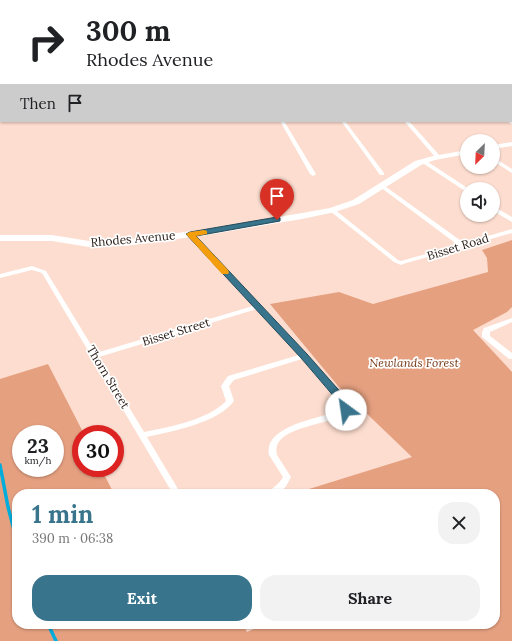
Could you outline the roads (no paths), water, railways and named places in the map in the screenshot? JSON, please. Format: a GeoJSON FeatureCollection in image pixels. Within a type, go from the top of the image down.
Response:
{"type":"FeatureCollection","features":[{"type":"Feature","properties":{"kind":"main road"},"geometry":{"type":"LineString","coordinates":[[500,146],[512,144]]}},
{"type":"Feature","properties":{"kind":"main road","name":"Rhodes Avenue"},"geometry":{"type":"LineString","coordinates":[[0,238],[25,236],[52,238],[78,243],[104,244],[190,234],[332,210],[359,200],[410,167],[423,161],[460,153]]}},
{"type":"Feature","properties":{"kind":"street"},"geometry":{"type":"LineString","coordinates":[[283,122],[313,174]]}},
{"type":"Feature","properties":{"kind":"street"},"geometry":{"type":"LineString","coordinates":[[345,122],[382,174]]}},
{"type":"Feature","properties":{"kind":"street"},"geometry":{"type":"LineString","coordinates":[[407,122],[438,157]]}},
{"type":"Feature","properties":{"kind":"street"},"geometry":{"type":"LineString","coordinates":[[423,161],[460,185]]}},
{"type":"Feature","properties":{"kind":"street"},"geometry":{"type":"LineString","coordinates":[[500,163],[512,171]]}},
{"type":"Feature","properties":{"kind":"street"},"geometry":{"type":"LineString","coordinates":[[382,186],[463,245]]}},
{"type":"Feature","properties":{"kind":"street","name":"Bisset Road"},"geometry":{"type":"LineString","coordinates":[[332,210],[396,261],[403,263],[512,231]]}},
{"type":"Feature","properties":{"kind":"street"},"geometry":{"type":"LineString","coordinates":[[500,212],[512,220]]}},
{"type":"Feature","properties":{"kind":"street"},"geometry":{"type":"LineString","coordinates":[[190,234],[304,356],[340,398],[346,410],[340,415],[298,426],[281,434],[274,440],[272,448],[274,457],[287,477],[282,486],[278,489]]}},
{"type":"Feature","properties":{"kind":"street","name":"Thorn Street"},"geometry":{"type":"LineString","coordinates":[[0,276],[32,268],[40,270],[48,277],[174,489]]}},
{"type":"Feature","properties":{"kind":"street","name":"Bisset Street"},"geometry":{"type":"LineString","coordinates":[[95,356],[257,307]]}},
{"type":"Feature","properties":{"kind":"street"},"geometry":{"type":"LineString","coordinates":[[512,320],[487,330],[486,337],[512,358]]}},
{"type":"Feature","properties":{"kind":"street"},"geometry":{"type":"LineString","coordinates":[[142,435],[185,425],[225,407],[230,401],[225,386],[231,378],[304,356]]}},
{"type":"Feature","properties":{"kind":"waterway"},"geometry":{"type":"LineString","coordinates":[[0,465],[12,522]]}},
{"type":"Feature","properties":{"kind":"waterway"},"geometry":{"type":"LineString","coordinates":[[50,629],[56,641]]}},
{"type":"Feature","properties":{"kind":"park label","name":"Newlands Forest"},"geometry":{"type":"Point","coordinates":[414,363]}}]}
